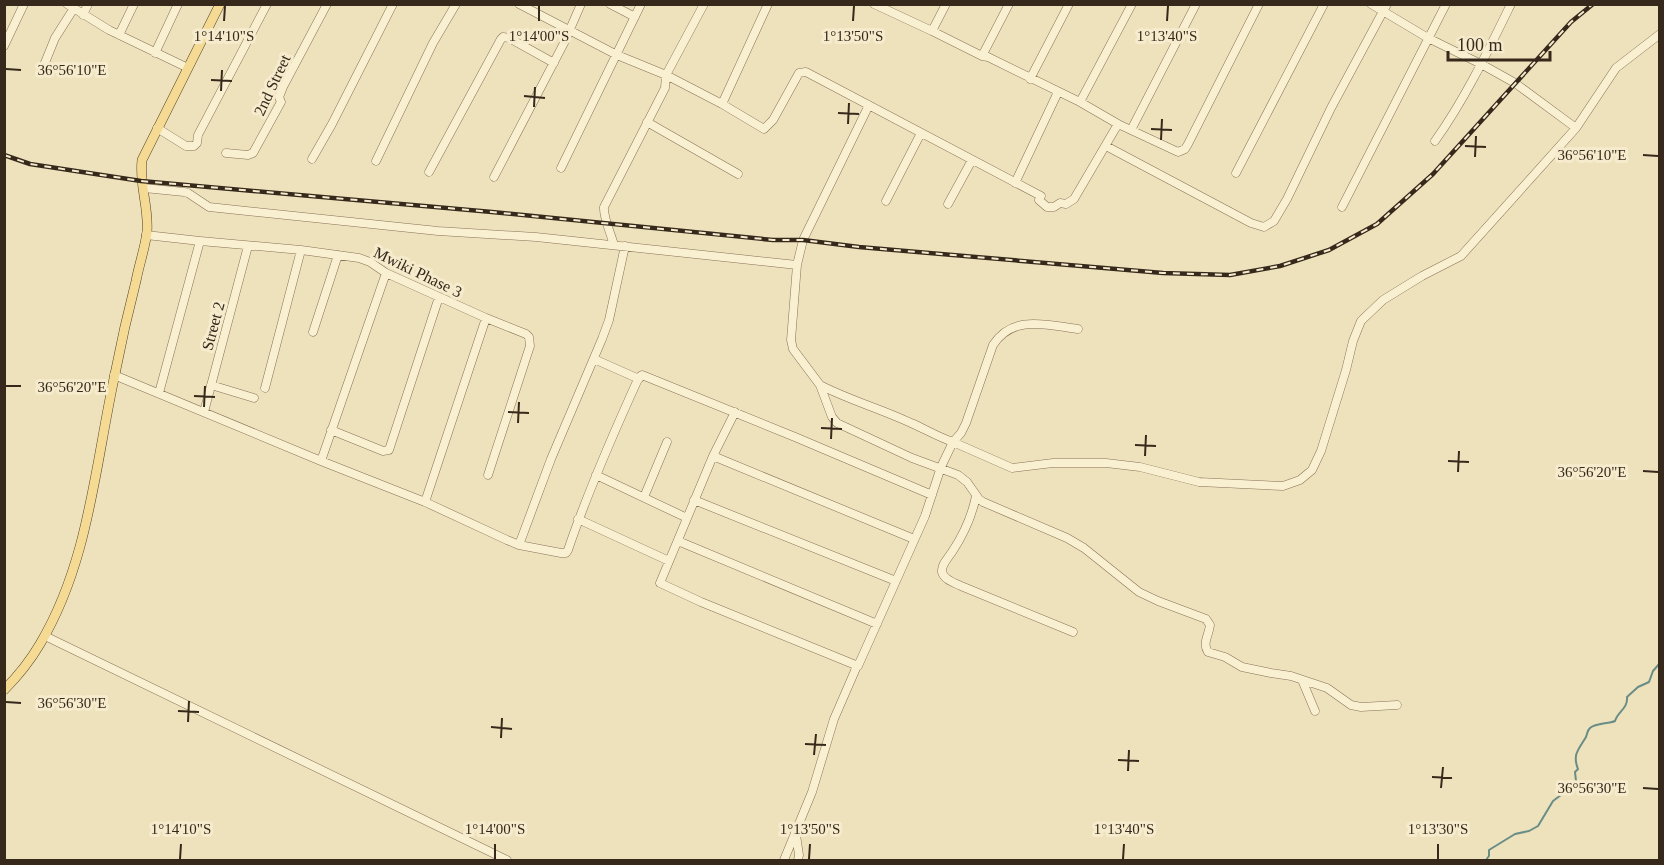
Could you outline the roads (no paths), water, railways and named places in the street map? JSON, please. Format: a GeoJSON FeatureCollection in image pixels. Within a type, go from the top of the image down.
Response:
{"type":"FeatureCollection","features":[{"type":"Feature","properties":{"kind":"main road"},"geometry":{"type":"LineString","coordinates":[[4,690],[29,662],[45,636],[63,597],[83,538],[114,375],[146,235],[147,206],[141,181],[142,160],[220,4]]}},
{"type":"Feature","properties":{"kind":"street"},"geometry":{"type":"LineString","coordinates":[[4,46],[24,4]]}},
{"type":"Feature","properties":{"kind":"street"},"geometry":{"type":"LineString","coordinates":[[83,15],[88,4]]}},
{"type":"Feature","properties":{"kind":"street"},"geometry":{"type":"LineString","coordinates":[[119,35],[134,4]]}},
{"type":"Feature","properties":{"kind":"street"},"geometry":{"type":"LineString","coordinates":[[155,54],[177,4]]}},
{"type":"Feature","properties":{"kind":"street"},"geometry":{"type":"LineString","coordinates":[[157,128],[186,146],[194,146],[197,143],[198,135],[267,4]]}},
{"type":"Feature","properties":{"kind":"street","name":"2nd Street"},"geometry":{"type":"LineString","coordinates":[[226,153],[248,155],[253,153],[281,102],[279,97],[282,87],[327,4]]}},
{"type":"Feature","properties":{"kind":"street"},"geometry":{"type":"LineString","coordinates":[[312,159],[393,4]]}},
{"type":"Feature","properties":{"kind":"street"},"geometry":{"type":"LineString","coordinates":[[376,161],[432,42],[456,4]]}},
{"type":"Feature","properties":{"kind":"street"},"geometry":{"type":"LineString","coordinates":[[519,4],[617,55],[666,75],[764,129],[773,120],[799,74],[806,72],[1041,196],[1039,200],[1047,207],[1071,202],[1118,124]]}},
{"type":"Feature","properties":{"kind":"street"},"geometry":{"type":"LineString","coordinates":[[494,177],[554,63],[581,4]]}},
{"type":"Feature","properties":{"kind":"street"},"geometry":{"type":"LineString","coordinates":[[610,4],[635,17]]}},
{"type":"Feature","properties":{"kind":"street"},"geometry":{"type":"LineString","coordinates":[[561,168],[641,4]]}},
{"type":"Feature","properties":{"kind":"street"},"geometry":{"type":"LineString","coordinates":[[614,245],[604,207],[665,88],[666,75],[704,4]]}},
{"type":"Feature","properties":{"kind":"street"},"geometry":{"type":"LineString","coordinates":[[722,104],[768,4]]}},
{"type":"Feature","properties":{"kind":"street"},"geometry":{"type":"LineString","coordinates":[[932,31],[946,4]]}},
{"type":"Feature","properties":{"kind":"street"},"geometry":{"type":"LineString","coordinates":[[982,56],[1009,4]]}},
{"type":"Feature","properties":{"kind":"street"},"geometry":{"type":"LineString","coordinates":[[1030,79],[1069,4]]}},
{"type":"Feature","properties":{"kind":"street"},"geometry":{"type":"LineString","coordinates":[[1080,102],[1132,4]]}},
{"type":"Feature","properties":{"kind":"street"},"geometry":{"type":"LineString","coordinates":[[1131,130],[1196,4]]}},
{"type":"Feature","properties":{"kind":"street"},"geometry":{"type":"LineString","coordinates":[[879,6],[988,57],[1178,152],[1185,149],[1259,4]]}},
{"type":"Feature","properties":{"kind":"street"},"geometry":{"type":"LineString","coordinates":[[1236,173],[1324,4]]}},
{"type":"Feature","properties":{"kind":"street"},"geometry":{"type":"LineString","coordinates":[[1371,4],[1386,8],[1428,38],[1515,83],[1576,128]]}},
{"type":"Feature","properties":{"kind":"street"},"geometry":{"type":"LineString","coordinates":[[1342,207],[1446,4]]}},
{"type":"Feature","properties":{"kind":"street"},"geometry":{"type":"LineString","coordinates":[[1435,141],[1448,123],[1481,64],[1511,4]]}},
{"type":"Feature","properties":{"kind":"street"},"geometry":{"type":"LineString","coordinates":[[42,70],[71,6],[100,26],[188,68]]}},
{"type":"Feature","properties":{"kind":"street"},"geometry":{"type":"LineString","coordinates":[[1106,146],[1251,223],[1260,227],[1270,225],[1287,199],[1331,108],[1386,8]]}},
{"type":"Feature","properties":{"kind":"street"},"geometry":{"type":"LineString","coordinates":[[820,385],[1012,468],[1053,463],[1106,463],[1140,467],[1199,482],[1282,486],[1300,480],[1312,470],[1321,452],[1353,341],[1361,321],[1383,300],[1461,256],[1576,128],[1616,68],[1659,34]]}},
{"type":"Feature","properties":{"kind":"street"},"geometry":{"type":"LineString","coordinates":[[429,172],[503,37],[509,38],[554,63]]}},
{"type":"Feature","properties":{"kind":"street"},"geometry":{"type":"LineString","coordinates":[[1015,183],[1058,92]]}},
{"type":"Feature","properties":{"kind":"street"},"geometry":{"type":"LineString","coordinates":[[869,105],[803,240],[797,265],[791,340],[793,349],[820,385],[831,417],[837,423],[902,454],[958,474],[983,502],[1067,538],[1084,548],[1139,592],[1206,619],[1210,625],[1206,642],[1208,652],[1225,657],[1242,667],[1291,676],[1327,688],[1351,705],[1362,707],[1397,705]]}},
{"type":"Feature","properties":{"kind":"street"},"geometry":{"type":"LineString","coordinates":[[647,122],[738,174]]}},
{"type":"Feature","properties":{"kind":"street"},"geometry":{"type":"LineString","coordinates":[[886,201],[921,133]]}},
{"type":"Feature","properties":{"kind":"street"},"geometry":{"type":"LineString","coordinates":[[948,204],[972,160]]}},
{"type":"Feature","properties":{"kind":"street"},"geometry":{"type":"LineString","coordinates":[[144,188],[188,193],[209,207],[438,231],[536,237],[797,265]]}},
{"type":"Feature","properties":{"kind":"street","name":"Mwiki Phase 3"},"geometry":{"type":"LineString","coordinates":[[146,235],[359,258],[370,262],[386,273],[526,334],[530,341],[488,475]]}},
{"type":"Feature","properties":{"kind":"street"},"geometry":{"type":"LineString","coordinates":[[159,393],[200,241]]}},
{"type":"Feature","properties":{"kind":"street","name":"Street 2"},"geometry":{"type":"LineString","coordinates":[[204,412],[248,246]]}},
{"type":"Feature","properties":{"kind":"street"},"geometry":{"type":"LineString","coordinates":[[519,544],[551,459],[609,320],[625,246]]}},
{"type":"Feature","properties":{"kind":"street"},"geometry":{"type":"LineString","coordinates":[[265,388],[301,250]]}},
{"type":"Feature","properties":{"kind":"street"},"geometry":{"type":"LineString","coordinates":[[313,332],[338,255]]}},
{"type":"Feature","properties":{"kind":"street"},"geometry":{"type":"LineString","coordinates":[[321,461],[386,273]]}},
{"type":"Feature","properties":{"kind":"street"},"geometry":{"type":"LineString","coordinates":[[331,430],[383,451],[389,450],[440,297]]}},
{"type":"Feature","properties":{"kind":"street"},"geometry":{"type":"LineString","coordinates":[[425,502],[486,318]]}},
{"type":"Feature","properties":{"kind":"street"},"geometry":{"type":"LineString","coordinates":[[784,861],[812,792],[834,719],[857,666],[860,665],[914,539],[941,467],[953,442],[966,423],[993,345],[1000,334],[1020,325],[1078,328]]}},
{"type":"Feature","properties":{"kind":"street"},"geometry":{"type":"LineString","coordinates":[[594,358],[639,379]]}},
{"type":"Feature","properties":{"kind":"street"},"geometry":{"type":"LineString","coordinates":[[114,375],[425,502],[485,531],[519,544],[564,554],[615,427],[640,375],[735,412],[932,495]]}},
{"type":"Feature","properties":{"kind":"street"},"geometry":{"type":"LineString","coordinates":[[212,386],[254,398]]}},
{"type":"Feature","properties":{"kind":"street"},"geometry":{"type":"LineString","coordinates":[[735,412],[694,500],[661,584],[857,666]]}},
{"type":"Feature","properties":{"kind":"street"},"geometry":{"type":"LineString","coordinates":[[644,497],[667,442]]}},
{"type":"Feature","properties":{"kind":"street"},"geometry":{"type":"LineString","coordinates":[[713,456],[914,539]]}},
{"type":"Feature","properties":{"kind":"street"},"geometry":{"type":"LineString","coordinates":[[596,475],[687,518]]}},
{"type":"Feature","properties":{"kind":"street"},"geometry":{"type":"LineString","coordinates":[[976,496],[964,533],[944,564],[943,575],[946,579],[961,586],[1073,632]]}},
{"type":"Feature","properties":{"kind":"street"},"geometry":{"type":"LineString","coordinates":[[694,500],[896,581]]}},
{"type":"Feature","properties":{"kind":"street"},"geometry":{"type":"LineString","coordinates":[[578,519],[669,561]]}},
{"type":"Feature","properties":{"kind":"street"},"geometry":{"type":"LineString","coordinates":[[678,542],[877,624]]}},
{"type":"Feature","properties":{"kind":"street"},"geometry":{"type":"LineString","coordinates":[[45,636],[507,861]]}},
{"type":"Feature","properties":{"kind":"street"},"geometry":{"type":"LineString","coordinates":[[1302,680],[1315,711]]}},
{"type":"Feature","properties":{"kind":"street"},"geometry":{"type":"LineString","coordinates":[[796,834],[797,858]]}},
{"type":"Feature","properties":{"kind":"waterway"},"geometry":{"type":"LineString","coordinates":[[1486,860],[1489,850],[1515,834],[1538,826],[1553,801],[1573,786],[1576,781],[1575,772],[1578,769],[1576,755],[1589,729],[1595,725],[1615,721],[1626,704],[1627,697],[1638,687],[1649,682],[1653,671],[1660,663]]}},
{"type":"Feature","properties":{"kind":"railway"},"geometry":{"type":"LineString","coordinates":[[4,155],[30,164],[141,181],[773,240],[803,240],[859,247],[1163,273],[1230,275],[1280,266],[1329,250],[1377,224],[1433,174],[1571,22],[1593,4]]}}]}
